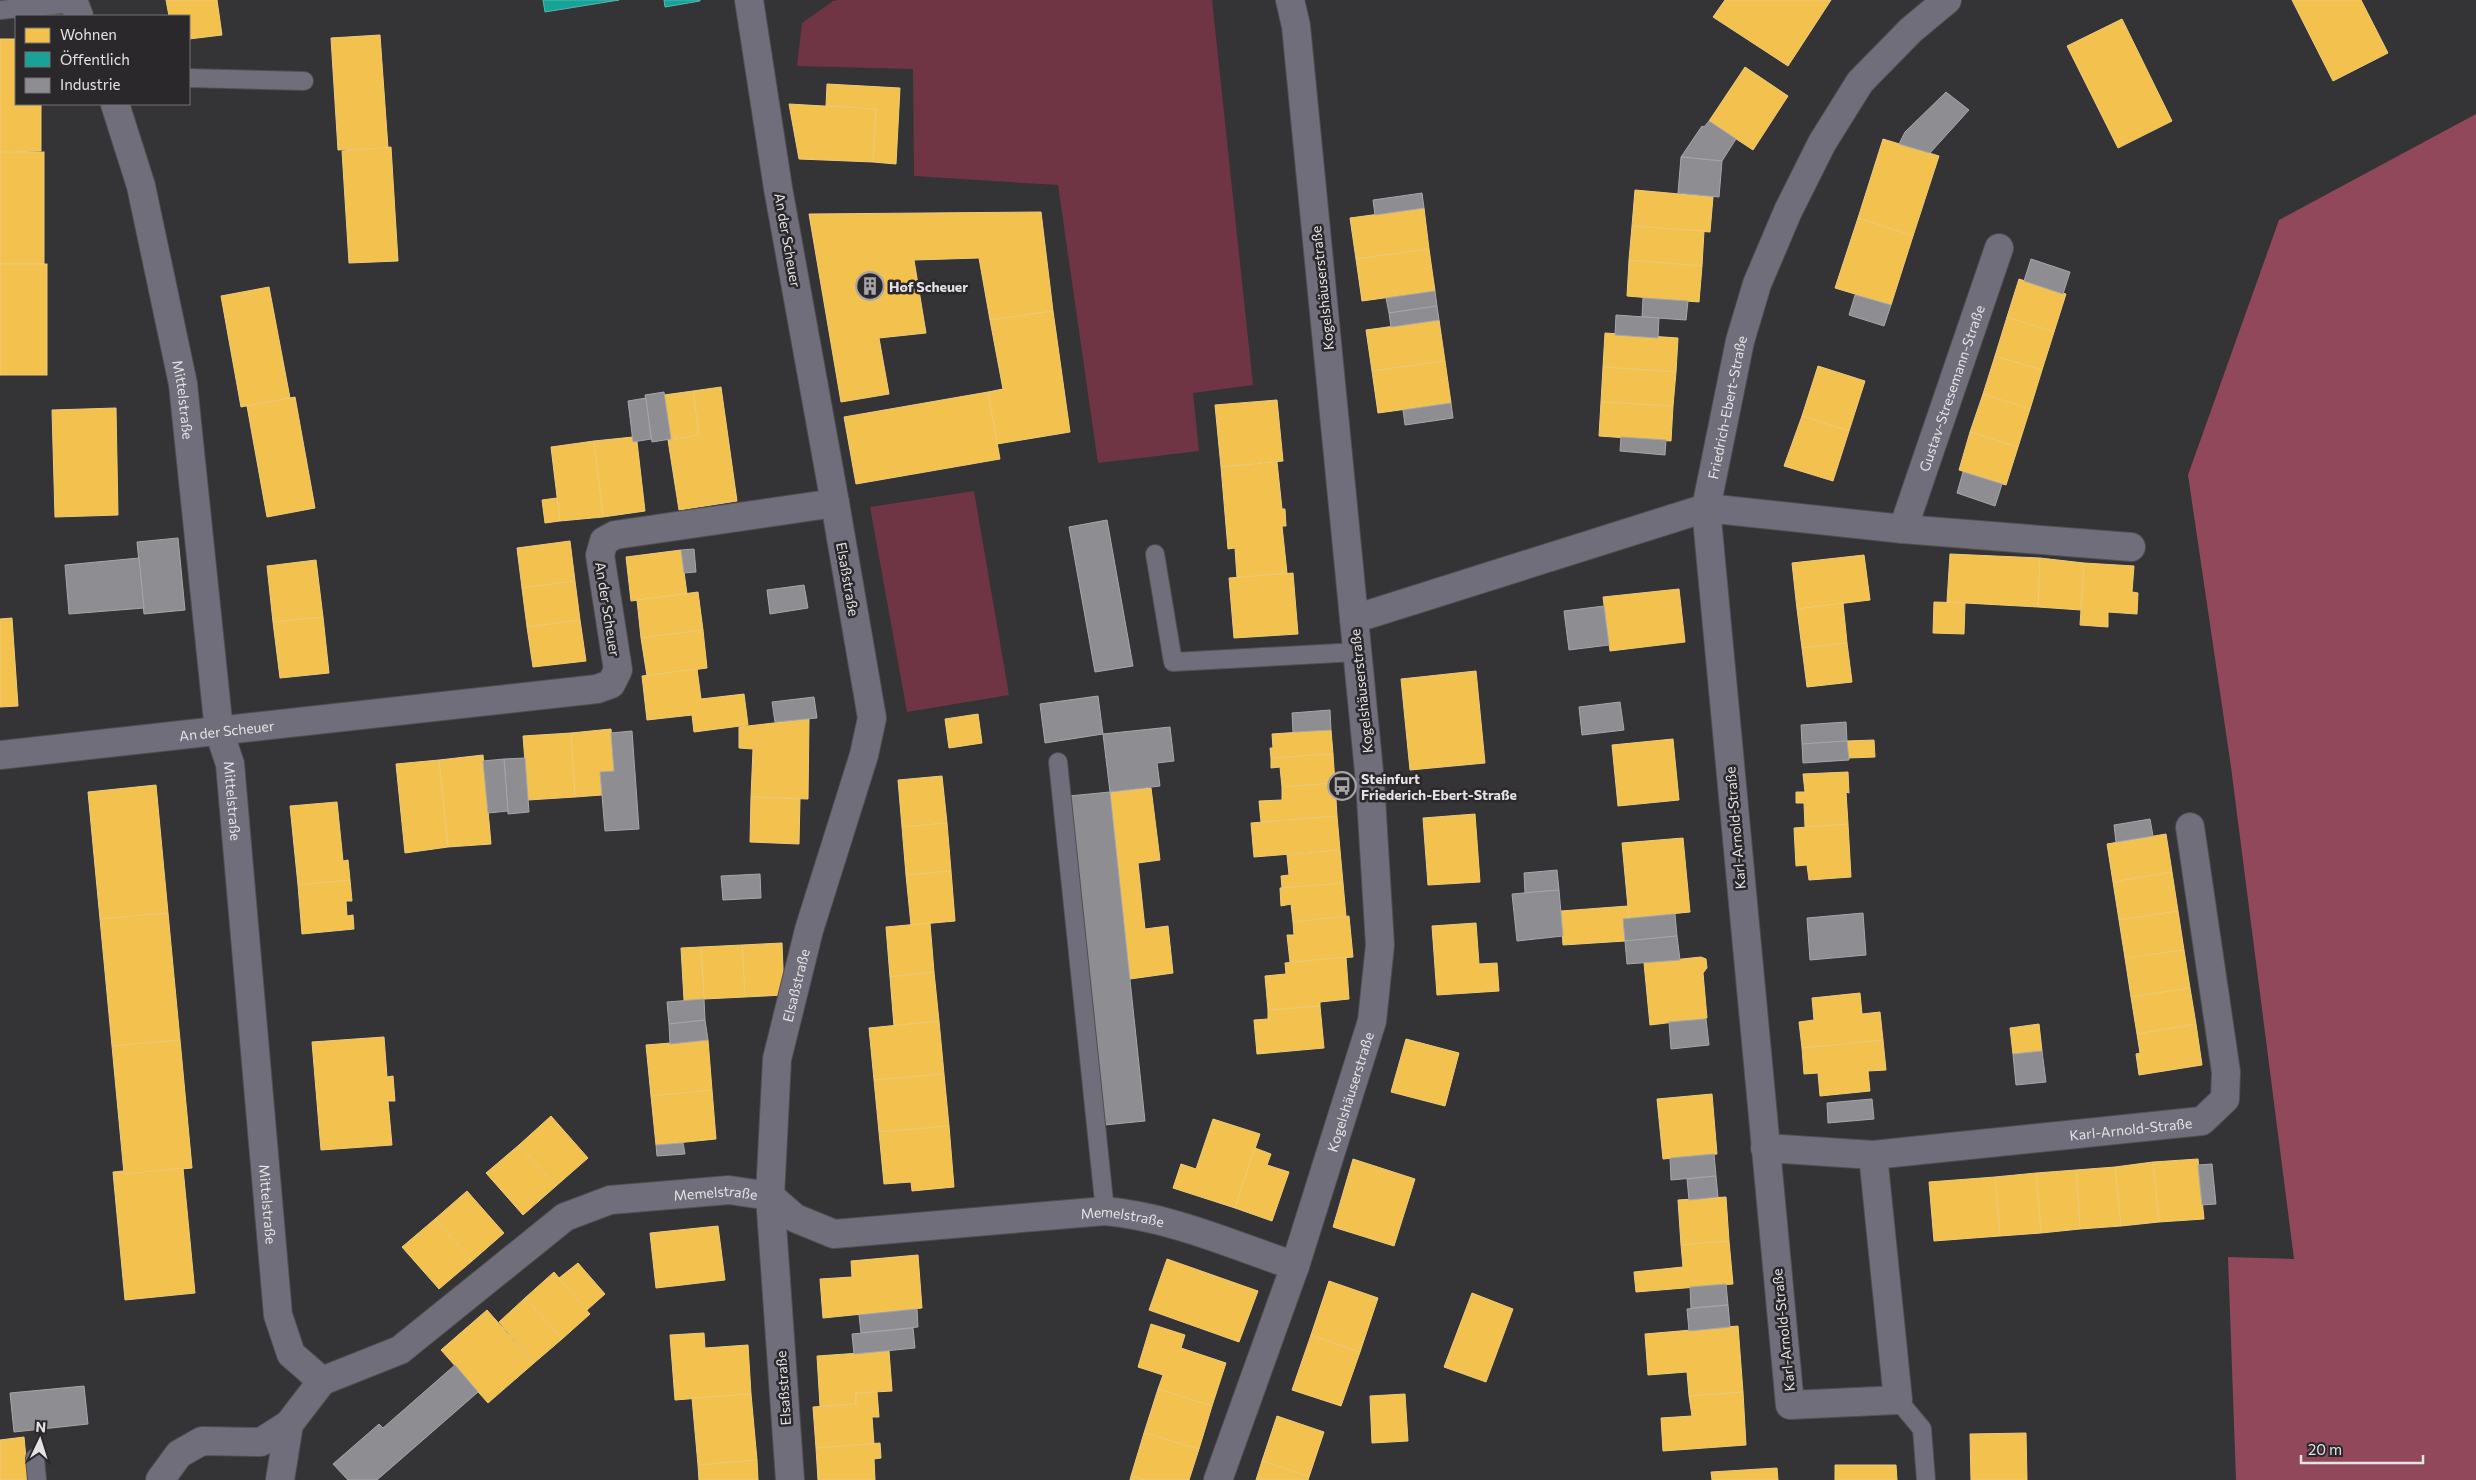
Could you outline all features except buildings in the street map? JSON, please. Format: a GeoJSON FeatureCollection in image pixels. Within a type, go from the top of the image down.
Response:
{"type":"FeatureCollection","features":[{"type":"Feature","properties":{"kind":"street","name":"An der Scheuer"},"geometry":{"type":"LineString","coordinates":[[0,755],[597,689],[611,684],[618,670],[600,555],[604,541],[615,535],[834,503],[778,188],[749,0]]}},
{"type":"Feature","properties":{"kind":"street","name":"Kogelshäuserstraße"},"geometry":{"type":"LineString","coordinates":[[1218,1480],[1295,1266],[1372,1021],[1380,946],[1370,782],[1358,652],[1297,35],[1290,0]]}},
{"type":"Feature","properties":{"kind":"street","name":"Friedrich-Ebert-Straße"},"geometry":{"type":"LineString","coordinates":[[1706,508],[1740,341],[1757,284],[1788,211],[1822,143],[1860,82],[1911,30],[1947,0]]}},
{"type":"Feature","properties":{"kind":"street","name":"Mittelstraße"},"geometry":{"type":"LineString","coordinates":[[115,105],[141,186],[183,384],[219,731],[230,764],[278,1315],[291,1354],[322,1382]]}},
{"type":"Feature","properties":{"kind":"street","name":"Gustav-Stresemann-Straße"},"geometry":{"type":"LineString","coordinates":[[1903,530],[1999,248]]}},
{"type":"Feature","properties":{"kind":"street","name":"Elsaßstraße"},"geometry":{"type":"LineString","coordinates":[[790,1480],[770,1196],[777,1059],[809,930],[864,755],[872,718],[834,503]]}},
{"type":"Feature","properties":{"kind":"street"},"geometry":{"type":"LineString","coordinates":[[1354,619],[1706,508],[1903,530],[2131,547]]}},
{"type":"Feature","properties":{"kind":"street","name":"Karl-Arnold-Straße"},"geometry":{"type":"LineString","coordinates":[[1706,508],[1790,1405],[1898,1400]]}},
{"type":"Feature","properties":{"kind":"street","name":"Karl-Arnold-Straße"},"geometry":{"type":"LineString","coordinates":[[1765,1148],[1874,1155],[2202,1121],[2225,1099],[2226,1072],[2190,828]]}},
{"type":"Feature","properties":{"kind":"street"},"geometry":{"type":"LineString","coordinates":[[1874,1155],[1898,1400]]}},
{"type":"Feature","properties":{"kind":"street","name":"Memelstraße"},"geometry":{"type":"LineString","coordinates":[[322,1382],[400,1350],[565,1217],[610,1200],[729,1190],[770,1196],[795,1218],[834,1234],[1105,1211],[1135,1214],[1179,1226],[1295,1266]]}},
{"type":"Feature","properties":{"kind":"street"},"geometry":{"type":"LineString","coordinates":[[160,1480],[179,1454],[202,1441],[261,1442],[289,1424],[322,1382]]}},
{"type":"Feature","properties":{"kind":"street"},"geometry":{"type":"LineString","coordinates":[[280,1480],[289,1424]]}},
{"type":"Feature","properties":{"kind":"lane"},"geometry":{"type":"LineString","coordinates":[[0,10],[75,6]]}},
{"type":"Feature","properties":{"kind":"lane"},"geometry":{"type":"LineString","coordinates":[[190,78],[304,81]]}},
{"type":"Feature","properties":{"kind":"lane"},"geometry":{"type":"LineString","coordinates":[[1155,554],[1173,662],[1358,652]]}},
{"type":"Feature","properties":{"kind":"lane"},"geometry":{"type":"LineString","coordinates":[[1058,762],[1105,1211]]}},
{"type":"Feature","properties":{"kind":"lane"},"geometry":{"type":"LineString","coordinates":[[1898,1400],[1922,1429],[1926,1480]]}},
{"type":"Feature","properties":{"kind":"lane"},"geometry":{"type":"LineString","coordinates":[[35,1458],[37,1480]]}},
{"type":"Feature","properties":{"kind":"shaded area"},"geometry":{"type":"Polygon","coordinates":[[[1212,0],[1253,385],[1193,393],[1199,451],[1098,463],[1058,185],[914,176],[913,69],[797,66],[802,23],[833,1],[1212,0]]]}},
{"type":"Feature","properties":{"kind":"shaded area"},"geometry":{"type":"Polygon","coordinates":[[[2476,114],[2476,1480],[2236,1480],[2228,1257],[2294,1259],[2231,767],[2188,475],[2279,220],[2476,114]]]}},
{"type":"Feature","properties":{"kind":"shaded area"},"geometry":{"type":"Polygon","coordinates":[[[974,491],[1009,695],[907,712],[870,507],[974,491]]]}},
{"type":"Feature","properties":{"kind":"place","name":"Hof Scheuer"},"geometry":{"type":"Point","coordinates":[870,286]}},
{"type":"Feature","properties":{"kind":"place","name":"Steinfurt Friederich-Ebert-Straße"},"geometry":{"type":"Point","coordinates":[1342,786]}}]}
